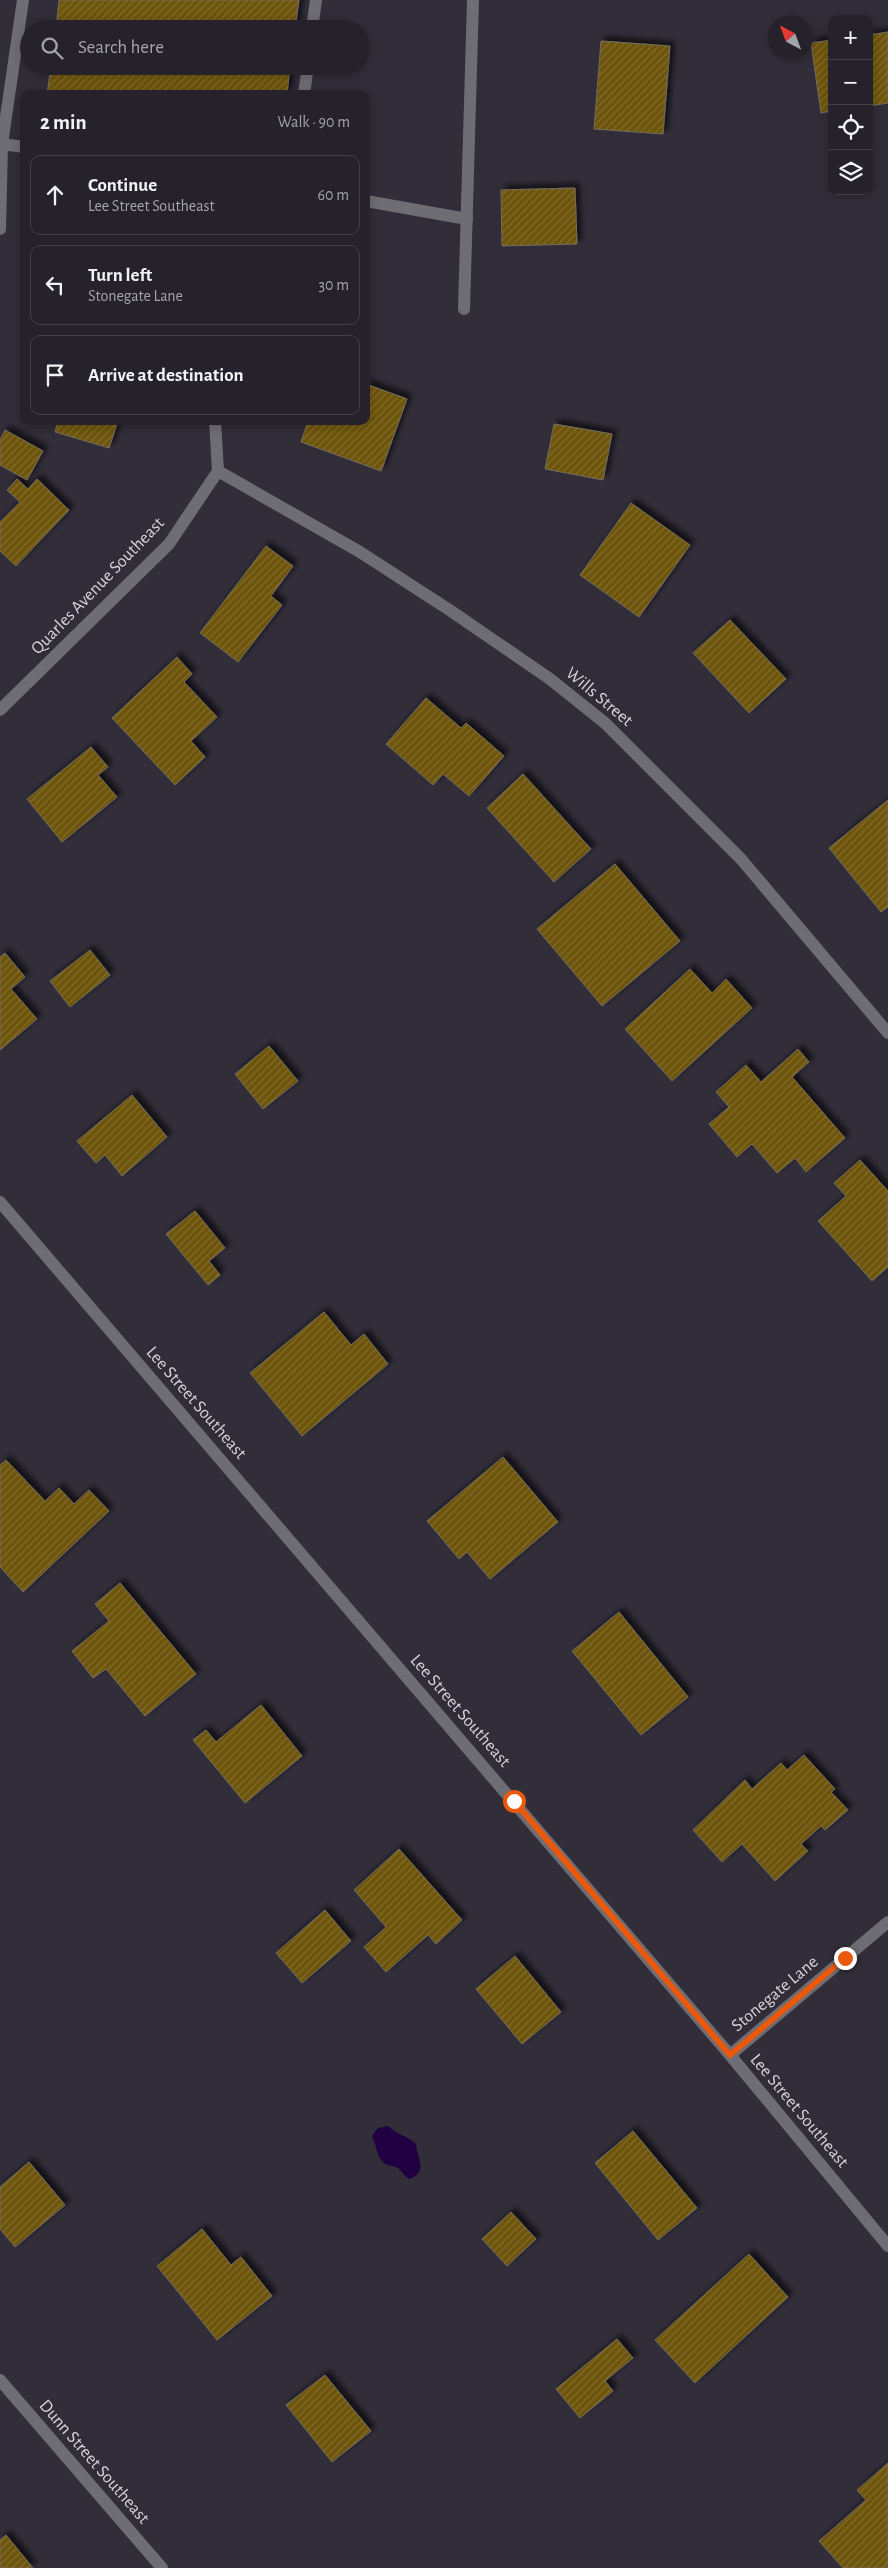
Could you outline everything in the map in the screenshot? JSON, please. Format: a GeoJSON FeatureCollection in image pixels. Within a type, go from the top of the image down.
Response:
{"type":"FeatureCollection","features":[{"type":"Feature","properties":{"kind":"street"},"geometry":{"type":"LineString","coordinates":[[20,20],[23,0]]}},
{"type":"Feature","properties":{"kind":"street"},"geometry":{"type":"LineString","coordinates":[[313,20],[316,0]]}},
{"type":"Feature","properties":{"kind":"street"},"geometry":{"type":"LineString","coordinates":[[464,309],[473,0]]}},
{"type":"Feature","properties":{"kind":"street"},"geometry":{"type":"LineString","coordinates":[[0,229],[2,144],[20,21]]}},
{"type":"Feature","properties":{"kind":"street"},"geometry":{"type":"LineString","coordinates":[[305,90],[307,75]]}},
{"type":"Feature","properties":{"kind":"street"},"geometry":{"type":"LineString","coordinates":[[2,144],[20,146]]}},
{"type":"Feature","properties":{"kind":"street"},"geometry":{"type":"LineString","coordinates":[[370,202],[466,219]]}},
{"type":"Feature","properties":{"kind":"street"},"geometry":{"type":"LineString","coordinates":[[215,425],[218,471]]}},
{"type":"Feature","properties":{"kind":"street","name":"Quarles Avenue Southeast"},"geometry":{"type":"LineString","coordinates":[[0,710],[169,544],[218,471]]}},
{"type":"Feature","properties":{"kind":"street","name":"Wills Street"},"geometry":{"type":"LineString","coordinates":[[218,471],[360,552],[443,606],[550,679],[605,723],[740,859],[888,1033]]}},
{"type":"Feature","properties":{"kind":"street","name":"Lee Street Southeast"},"geometry":{"type":"LineString","coordinates":[[0,1202],[730,2055],[888,2246]]}},
{"type":"Feature","properties":{"kind":"street","name":"Stonegate Lane"},"geometry":{"type":"LineString","coordinates":[[730,2055],[888,1922]]}},
{"type":"Feature","properties":{"kind":"street","name":"Dunn Street Southeast"},"geometry":{"type":"LineString","coordinates":[[0,2380],[162,2568]]}},
{"type":"Feature","properties":{"kind":"shaded area"},"geometry":{"type":"Polygon","coordinates":[[[388,2126],[416,2144],[420,2169],[419,2173],[409,2179],[398,2168],[384,2163],[379,2157],[372,2136],[378,2128],[388,2126]]]}},
{"type":"Feature","properties":{"kind":"building"},"geometry":{"type":"Polygon","coordinates":[[[59,0],[299,0],[296,20],[57,20],[59,0]]]}},
{"type":"Feature","properties":{"kind":"building"},"geometry":{"type":"Polygon","coordinates":[[[888,32],[888,103],[873,105],[873,60],[873,34],[888,32]]]}},
{"type":"Feature","properties":{"kind":"building"},"geometry":{"type":"Polygon","coordinates":[[[601,41],[670,46],[663,134],[594,129],[601,41]]]}},
{"type":"Feature","properties":{"kind":"building"},"geometry":{"type":"Polygon","coordinates":[[[828,41],[828,112],[821,113],[813,57],[813,43],[828,41]]]}},
{"type":"Feature","properties":{"kind":"building"},"geometry":{"type":"Polygon","coordinates":[[[50,75],[289,75],[287,90],[48,90],[50,75]]]}},
{"type":"Feature","properties":{"kind":"building"},"geometry":{"type":"Polygon","coordinates":[[[575,188],[577,244],[502,246],[501,190],[575,188]]]}},
{"type":"Feature","properties":{"kind":"building"},"geometry":{"type":"Polygon","coordinates":[[[370,385],[407,399],[381,471],[301,442],[307,425],[370,425],[370,385]]]}},
{"type":"Feature","properties":{"kind":"building"},"geometry":{"type":"Polygon","coordinates":[[[554,424],[612,434],[603,480],[545,469],[554,424]]]}},
{"type":"Feature","properties":{"kind":"building"},"geometry":{"type":"Polygon","coordinates":[[[57,425],[117,425],[109,448],[55,432],[57,425]]]}},
{"type":"Feature","properties":{"kind":"building"},"geometry":{"type":"Polygon","coordinates":[[[5,430],[43,451],[27,480],[0,465],[0,440],[5,430]]]}},
{"type":"Feature","properties":{"kind":"building"},"geometry":{"type":"Polygon","coordinates":[[[17,479],[28,489],[37,479],[69,510],[16,566],[0,551],[0,522],[20,502],[7,490],[17,479]]]}},
{"type":"Feature","properties":{"kind":"building"},"geometry":{"type":"Polygon","coordinates":[[[631,503],[690,545],[639,617],[580,575],[631,503]]]}},
{"type":"Feature","properties":{"kind":"building"},"geometry":{"type":"Polygon","coordinates":[[[266,546],[293,566],[271,596],[282,605],[238,662],[200,633],[266,546]]]}},
{"type":"Feature","properties":{"kind":"building"},"geometry":{"type":"Polygon","coordinates":[[[730,620],[786,679],[749,713],[693,653],[730,620]]]}},
{"type":"Feature","properties":{"kind":"building"},"geometry":{"type":"Polygon","coordinates":[[[177,657],[192,674],[184,682],[217,717],[191,741],[205,757],[175,785],[112,718],[177,657]]]}},
{"type":"Feature","properties":{"kind":"building"},"geometry":{"type":"Polygon","coordinates":[[[426,698],[461,728],[466,723],[504,756],[469,796],[443,774],[433,785],[386,744],[426,698]]]}},
{"type":"Feature","properties":{"kind":"building"},"geometry":{"type":"Polygon","coordinates":[[[91,747],[108,767],[98,775],[117,797],[62,842],[27,799],[91,747]]]}},
{"type":"Feature","properties":{"kind":"building"},"geometry":{"type":"Polygon","coordinates":[[[523,774],[591,849],[554,882],[487,808],[523,774]]]}},
{"type":"Feature","properties":{"kind":"building"},"geometry":{"type":"Polygon","coordinates":[[[888,800],[888,907],[881,912],[829,848],[888,800]]]}},
{"type":"Feature","properties":{"kind":"building"},"geometry":{"type":"Polygon","coordinates":[[[615,864],[680,941],[602,1006],[537,929],[615,864]]]}},
{"type":"Feature","properties":{"kind":"building"},"geometry":{"type":"Polygon","coordinates":[[[90,950],[110,975],[70,1007],[50,981],[90,950]]]}},
{"type":"Feature","properties":{"kind":"building"},"geometry":{"type":"Polygon","coordinates":[[[5,953],[25,977],[11,989],[37,1019],[0,1050],[0,957],[5,953]]]}},
{"type":"Feature","properties":{"kind":"building"},"geometry":{"type":"Polygon","coordinates":[[[690,969],[712,993],[726,979],[752,1008],[672,1081],[625,1029],[690,969]]]}},
{"type":"Feature","properties":{"kind":"building"},"geometry":{"type":"Polygon","coordinates":[[[269,1046],[298,1081],[263,1109],[235,1074],[269,1046]]]}},
{"type":"Feature","properties":{"kind":"building"},"geometry":{"type":"Polygon","coordinates":[[[798,1049],[809,1062],[792,1077],[845,1138],[806,1172],[795,1158],[777,1173],[752,1144],[737,1157],[709,1124],[729,1107],[716,1092],[746,1065],[761,1082],[798,1049]]]}},
{"type":"Feature","properties":{"kind":"building"},"geometry":{"type":"Polygon","coordinates":[[[132,1095],[167,1137],[122,1176],[105,1155],[96,1163],[77,1141],[132,1095]]]}},
{"type":"Feature","properties":{"kind":"building"},"geometry":{"type":"Polygon","coordinates":[[[860,1160],[888,1191],[888,1267],[872,1281],[818,1221],[846,1196],[834,1183],[860,1160]]]}},
{"type":"Feature","properties":{"kind":"building"},"geometry":{"type":"Polygon","coordinates":[[[195,1211],[225,1248],[209,1261],[220,1275],[208,1285],[166,1234],[195,1211]]]}},
{"type":"Feature","properties":{"kind":"building"},"geometry":{"type":"Polygon","coordinates":[[[324,1312],[351,1345],[364,1334],[388,1364],[302,1436],[250,1373],[324,1312]]]}},
{"type":"Feature","properties":{"kind":"building"},"geometry":{"type":"Polygon","coordinates":[[[503,1457],[558,1522],[490,1579],[467,1552],[459,1559],[427,1521],[503,1457]]]}},
{"type":"Feature","properties":{"kind":"building"},"geometry":{"type":"Polygon","coordinates":[[[6,1460],[45,1501],[59,1488],[74,1504],[89,1490],[109,1511],[23,1592],[0,1567],[0,1465],[6,1460]]]}},
{"type":"Feature","properties":{"kind":"building"},"geometry":{"type":"Polygon","coordinates":[[[120,1583],[196,1674],[145,1716],[106,1669],[93,1678],[72,1651],[109,1621],[95,1604],[120,1583]]]}},
{"type":"Feature","properties":{"kind":"building"},"geometry":{"type":"Polygon","coordinates":[[[619,1612],[688,1697],[641,1735],[572,1651],[619,1612]]]}},
{"type":"Feature","properties":{"kind":"building"},"geometry":{"type":"Polygon","coordinates":[[[261,1705],[302,1756],[245,1803],[193,1740],[206,1730],[216,1742],[261,1705]]]}},
{"type":"Feature","properties":{"kind":"building"},"geometry":{"type":"Polygon","coordinates":[[[804,1755],[835,1789],[831,1792],[848,1810],[825,1830],[821,1826],[801,1844],[808,1851],[775,1881],[742,1844],[722,1862],[693,1830],[745,1780],[752,1789],[781,1763],[787,1770],[804,1755]]]}},
{"type":"Feature","properties":{"kind":"building"},"geometry":{"type":"Polygon","coordinates":[[[399,1849],[462,1920],[436,1944],[428,1935],[386,1972],[364,1947],[386,1927],[354,1890],[399,1849]]]}},
{"type":"Feature","properties":{"kind":"building"},"geometry":{"type":"Polygon","coordinates":[[[325,1910],[351,1941],[302,1983],[276,1953],[325,1910]]]}},
{"type":"Feature","properties":{"kind":"building"},"geometry":{"type":"Polygon","coordinates":[[[515,1956],[561,2012],[522,2044],[476,1989],[515,1956]]]}},
{"type":"Feature","properties":{"kind":"building"},"geometry":{"type":"Polygon","coordinates":[[[633,2131],[697,2208],[658,2240],[595,2163],[633,2131]]]}},
{"type":"Feature","properties":{"kind":"building"},"geometry":{"type":"Polygon","coordinates":[[[29,2162],[65,2205],[15,2247],[0,2229],[0,2187],[29,2162]]]}},
{"type":"Feature","properties":{"kind":"building"},"geometry":{"type":"Polygon","coordinates":[[[511,2212],[536,2239],[507,2266],[482,2239],[511,2212]]]}},
{"type":"Feature","properties":{"kind":"building"},"geometry":{"type":"Polygon","coordinates":[[[202,2229],[231,2265],[241,2257],[272,2296],[217,2340],[157,2266],[202,2229]]]}},
{"type":"Feature","properties":{"kind":"building"},"geometry":{"type":"Polygon","coordinates":[[[749,2254],[788,2297],[695,2383],[655,2340],[749,2254]]]}},
{"type":"Feature","properties":{"kind":"building"},"geometry":{"type":"Polygon","coordinates":[[[617,2339],[633,2358],[605,2381],[613,2391],[580,2418],[556,2389],[617,2339]]]}},
{"type":"Feature","properties":{"kind":"building"},"geometry":{"type":"Polygon","coordinates":[[[325,2375],[371,2431],[332,2462],[286,2405],[325,2375]]]}},
{"type":"Feature","properties":{"kind":"building"},"geometry":{"type":"Polygon","coordinates":[[[888,2463],[888,2568],[843,2568],[819,2541],[866,2500],[857,2490],[888,2463]]]}},
{"type":"Feature","properties":{"kind":"building"},"geometry":{"type":"Polygon","coordinates":[[[6,2535],[33,2568],[0,2568],[0,2540],[6,2535]]]}},
{"type":"Feature","properties":{"kind":"route"},"geometry":{"type":"LineString","coordinates":[[514,1801],[730,2055],[845,1958]]}}]}
